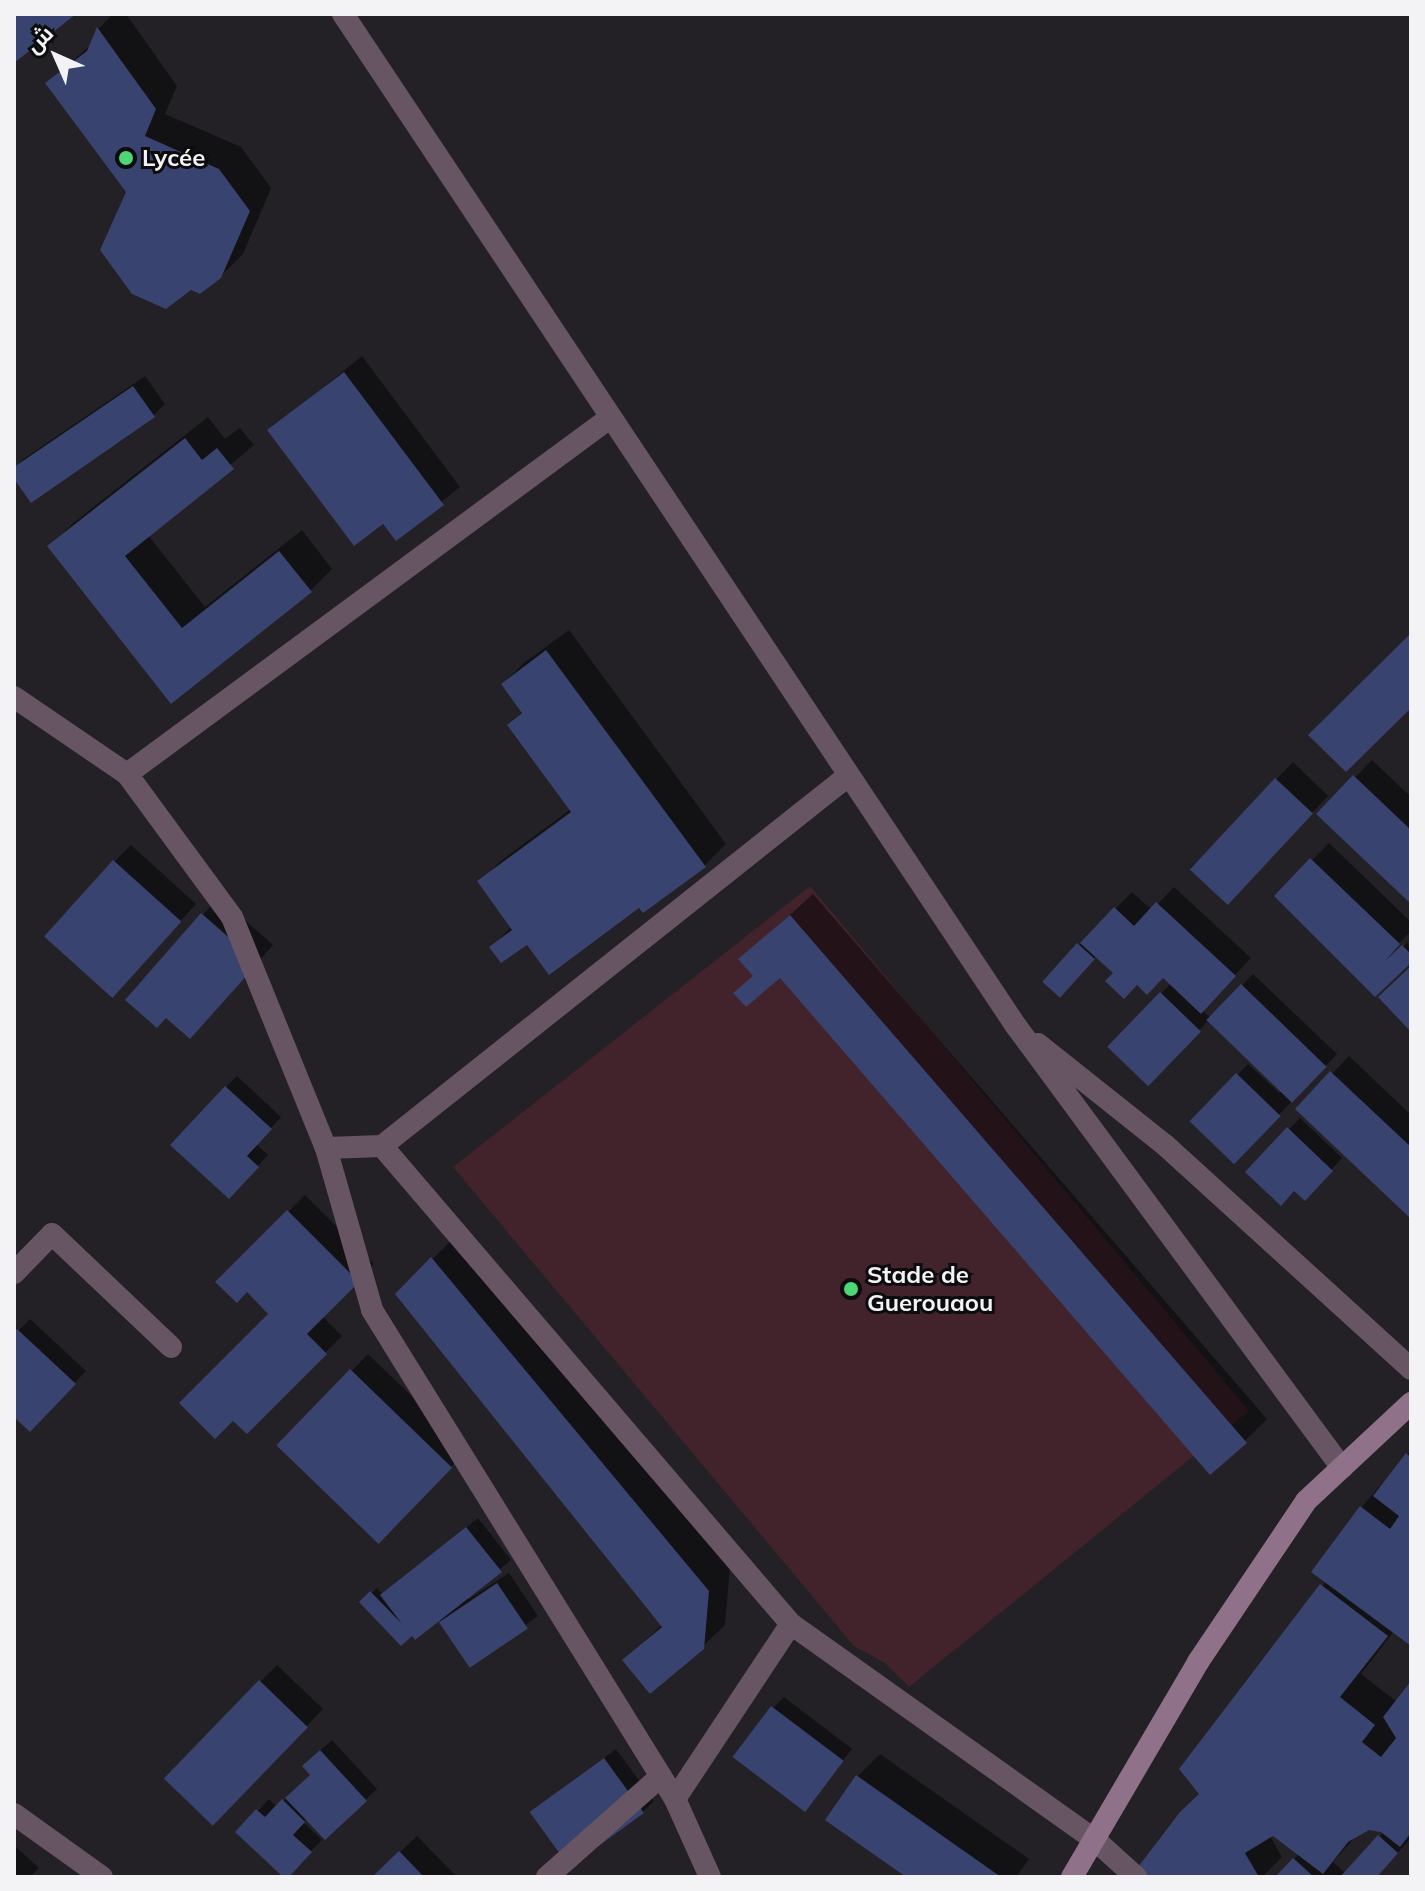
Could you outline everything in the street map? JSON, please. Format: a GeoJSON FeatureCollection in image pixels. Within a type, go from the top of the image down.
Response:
{"type":"FeatureCollection","features":[{"type":"Feature","properties":{"kind":"main road"},"geometry":{"type":"LineString","coordinates":[[1072,1877],[1198,1662],[1306,1501],[1411,1403]]}},
{"type":"Feature","properties":{"kind":"street"},"geometry":{"type":"LineString","coordinates":[[343,14],[1016,1026],[1342,1468]]}},
{"type":"Feature","properties":{"kind":"street"},"geometry":{"type":"LineString","coordinates":[[127,774],[611,417]]}},
{"type":"Feature","properties":{"kind":"street"},"geometry":{"type":"LineString","coordinates":[[14,697],[127,774],[232,917],[326,1148],[372,1310],[675,1799],[710,1877]]}},
{"type":"Feature","properties":{"kind":"street"},"geometry":{"type":"LineString","coordinates":[[326,1148],[382,1146],[849,775]]}},
{"type":"Feature","properties":{"kind":"street"},"geometry":{"type":"LineString","coordinates":[[1016,1026],[1165,1145],[1411,1369]]}},
{"type":"Feature","properties":{"kind":"street"},"geometry":{"type":"LineString","coordinates":[[382,1146],[791,1624],[1094,1839],[1136,1877]]}},
{"type":"Feature","properties":{"kind":"street"},"geometry":{"type":"LineString","coordinates":[[14,1273],[52,1234],[171,1347]]}},
{"type":"Feature","properties":{"kind":"street"},"geometry":{"type":"LineString","coordinates":[[675,1799],[791,1624]]}},
{"type":"Feature","properties":{"kind":"street"},"geometry":{"type":"LineString","coordinates":[[547,1877],[661,1776]]}},
{"type":"Feature","properties":{"kind":"street"},"geometry":{"type":"LineString","coordinates":[[14,1814],[102,1877]]}},
{"type":"Feature","properties":{"kind":"shaded area","name":"Stade de Guerouaou"},"geometry":{"type":"Polygon","coordinates":[[[810,886],[1249,1411],[909,1687],[885,1663],[854,1646],[453,1167],[810,886]]]}},
{"type":"Feature","properties":{"kind":"building"},"geometry":{"type":"Polygon","coordinates":[[[14,14],[76,14],[14,63],[14,14]]]}},
{"type":"Feature","properties":{"kind":"building"},"geometry":{"type":"Polygon","coordinates":[[[97,27],[156,109],[145,136],[219,169],[250,211],[221,278],[200,294],[191,290],[166,309],[132,294],[100,250],[126,192],[45,83],[87,51],[97,27]]]}},
{"type":"Feature","properties":{"kind":"building"},"geometry":{"type":"Polygon","coordinates":[[[344,372],[444,505],[396,541],[383,524],[354,546],[267,430],[344,372]]]}},
{"type":"Feature","properties":{"kind":"building"},"geometry":{"type":"Polygon","coordinates":[[[133,386],[155,417],[31,503],[14,479],[14,467],[133,386]]]}},
{"type":"Feature","properties":{"kind":"building"},"geometry":{"type":"Polygon","coordinates":[[[185,438],[202,460],[217,448],[234,469],[125,556],[182,628],[279,551],[312,592],[171,704],[47,546],[185,438]]]}},
{"type":"Feature","properties":{"kind":"building"},"geometry":{"type":"Polygon","coordinates":[[[1411,633],[1411,708],[1346,772],[1308,735],[1411,633]]]}},
{"type":"Feature","properties":{"kind":"building"},"geometry":{"type":"Polygon","coordinates":[[[546,650],[706,867],[643,913],[639,908],[549,975],[527,945],[501,963],[489,947],[512,930],[477,881],[571,812],[507,725],[522,713],[501,684],[546,650]]]}},
{"type":"Feature","properties":{"kind":"building"},"geometry":{"type":"Polygon","coordinates":[[[1353,775],[1411,830],[1411,904],[1316,814],[1353,775]]]}},
{"type":"Feature","properties":{"kind":"building"},"geometry":{"type":"Polygon","coordinates":[[[1275,778],[1313,813],[1228,905],[1190,869],[1275,778]]]}},
{"type":"Feature","properties":{"kind":"building"},"geometry":{"type":"Polygon","coordinates":[[[1310,858],[1400,944],[1385,961],[1402,945],[1411,954],[1411,963],[1375,997],[1274,896],[1310,858]]]}},
{"type":"Feature","properties":{"kind":"building"},"geometry":{"type":"Polygon","coordinates":[[[113,860],[181,922],[112,998],[44,937],[113,860]]]}},
{"type":"Feature","properties":{"kind":"building"},"geometry":{"type":"Polygon","coordinates":[[[1156,902],[1236,976],[1201,1014],[1163,978],[1147,995],[1137,985],[1124,999],[1105,981],[1113,973],[1080,943],[1114,907],[1134,926],[1156,902]]]}},
{"type":"Feature","properties":{"kind":"building"},"geometry":{"type":"Polygon","coordinates":[[[201,913],[258,963],[190,1039],[166,1018],[157,1028],[125,1000],[201,913]]]}},
{"type":"Feature","properties":{"kind":"building"},"geometry":{"type":"Polygon","coordinates":[[[790,915],[1247,1443],[1210,1475],[780,978],[746,1007],[733,993],[753,976],[738,959],[790,915]]]}},
{"type":"Feature","properties":{"kind":"building"},"geometry":{"type":"Polygon","coordinates":[[[1077,943],[1095,959],[1060,998],[1042,982],[1077,943]]]}},
{"type":"Feature","properties":{"kind":"building"},"geometry":{"type":"Polygon","coordinates":[[[1411,966],[1411,1032],[1378,997],[1411,966]]]}},
{"type":"Feature","properties":{"kind":"building"},"geometry":{"type":"Polygon","coordinates":[[[1241,984],[1327,1067],[1292,1103],[1206,1020],[1241,984]]]}},
{"type":"Feature","properties":{"kind":"building"},"geometry":{"type":"Polygon","coordinates":[[[1160,992],[1201,1032],[1148,1086],[1107,1047],[1160,992]]]}},
{"type":"Feature","properties":{"kind":"building"},"geometry":{"type":"Polygon","coordinates":[[[1330,1071],[1411,1147],[1411,1219],[1295,1109],[1330,1071]]]}},
{"type":"Feature","properties":{"kind":"building"},"geometry":{"type":"Polygon","coordinates":[[[1236,1073],[1281,1116],[1234,1164],[1189,1121],[1236,1073]]]}},
{"type":"Feature","properties":{"kind":"building"},"geometry":{"type":"Polygon","coordinates":[[[225,1086],[272,1129],[247,1156],[259,1167],[229,1199],[170,1145],[225,1086]]]}},
{"type":"Feature","properties":{"kind":"building"},"geometry":{"type":"Polygon","coordinates":[[[1287,1127],[1333,1171],[1305,1201],[1294,1191],[1281,1206],[1245,1172],[1287,1127]]]}},
{"type":"Feature","properties":{"kind":"building"},"geometry":{"type":"Polygon","coordinates":[[[287,1210],[359,1282],[307,1334],[327,1354],[247,1434],[233,1421],[215,1439],[179,1403],[268,1314],[247,1292],[237,1303],[215,1282],[287,1210]]]}},
{"type":"Feature","properties":{"kind":"building"},"geometry":{"type":"Polygon","coordinates":[[[431,1257],[709,1591],[704,1649],[650,1694],[622,1660],[662,1627],[395,1294],[431,1257]]]}},
{"type":"Feature","properties":{"kind":"building"},"geometry":{"type":"Polygon","coordinates":[[[17,1329],[76,1384],[30,1432],[14,1417],[14,1332],[17,1329]]]}},
{"type":"Feature","properties":{"kind":"building"},"geometry":{"type":"Polygon","coordinates":[[[350,1369],[452,1468],[379,1544],[276,1445],[350,1369]]]}},
{"type":"Feature","properties":{"kind":"building"},"geometry":{"type":"Polygon","coordinates":[[[1406,1453],[1411,1457],[1411,1646],[1311,1572],[1360,1506],[1390,1529],[1399,1516],[1373,1496],[1406,1453]]]}},
{"type":"Feature","properties":{"kind":"building"},"geometry":{"type":"Polygon","coordinates":[[[466,1527],[502,1572],[415,1640],[412,1636],[401,1646],[359,1602],[370,1591],[402,1624],[380,1595],[466,1527]]]}},
{"type":"Feature","properties":{"kind":"building"},"geometry":{"type":"Polygon","coordinates":[[[497,1583],[528,1629],[470,1668],[439,1622],[497,1583]]]}},
{"type":"Feature","properties":{"kind":"building"},"geometry":{"type":"Polygon","coordinates":[[[1320,1584],[1388,1636],[1340,1697],[1375,1725],[1362,1742],[1381,1757],[1396,1738],[1383,1717],[1411,1681],[1411,1833],[1400,1847],[1381,1832],[1369,1830],[1348,1842],[1323,1874],[1273,1836],[1245,1853],[1259,1877],[1143,1877],[1135,1871],[1180,1812],[1199,1794],[1179,1769],[1320,1584]]]}},
{"type":"Feature","properties":{"kind":"building"},"geometry":{"type":"Polygon","coordinates":[[[259,1680],[308,1727],[213,1826],[164,1779],[259,1680]]]}},
{"type":"Feature","properties":{"kind":"building"},"geometry":{"type":"Polygon","coordinates":[[[771,1706],[844,1761],[805,1812],[732,1757],[771,1706]]]}},
{"type":"Feature","properties":{"kind":"building"},"geometry":{"type":"Polygon","coordinates":[[[320,1750],[367,1801],[325,1840],[285,1798],[310,1775],[302,1766],[320,1750]]]}},
{"type":"Feature","properties":{"kind":"building"},"geometry":{"type":"Polygon","coordinates":[[[604,1758],[644,1813],[570,1867],[530,1812],[604,1758]]]}},
{"type":"Feature","properties":{"kind":"building"},"geometry":{"type":"Polygon","coordinates":[[[856,1775],[1001,1877],[906,1877],[825,1820],[856,1775]]]}},
{"type":"Feature","properties":{"kind":"building"},"geometry":{"type":"Polygon","coordinates":[[[282,1799],[305,1822],[293,1835],[312,1852],[289,1877],[283,1877],[235,1832],[256,1809],[265,1817],[282,1799]]]}},
{"type":"Feature","properties":{"kind":"building"},"geometry":{"type":"Polygon","coordinates":[[[1378,1835],[1398,1853],[1377,1877],[1340,1877],[1378,1835]]]}},
{"type":"Feature","properties":{"kind":"building"},"geometry":{"type":"Polygon","coordinates":[[[399,1851],[424,1877],[372,1877],[399,1851]]]}},
{"type":"Feature","properties":{"kind":"building"},"geometry":{"type":"Polygon","coordinates":[[[1293,1858],[1314,1877],[1275,1877],[1293,1858]]]}},
{"type":"Feature","properties":{"kind":"place","name":"Lycée"},"geometry":{"type":"Point","coordinates":[126,158]}},
{"type":"Feature","properties":{"kind":"place","name":"Stade de Guerouaou"},"geometry":{"type":"Point","coordinates":[851,1289]}}]}
